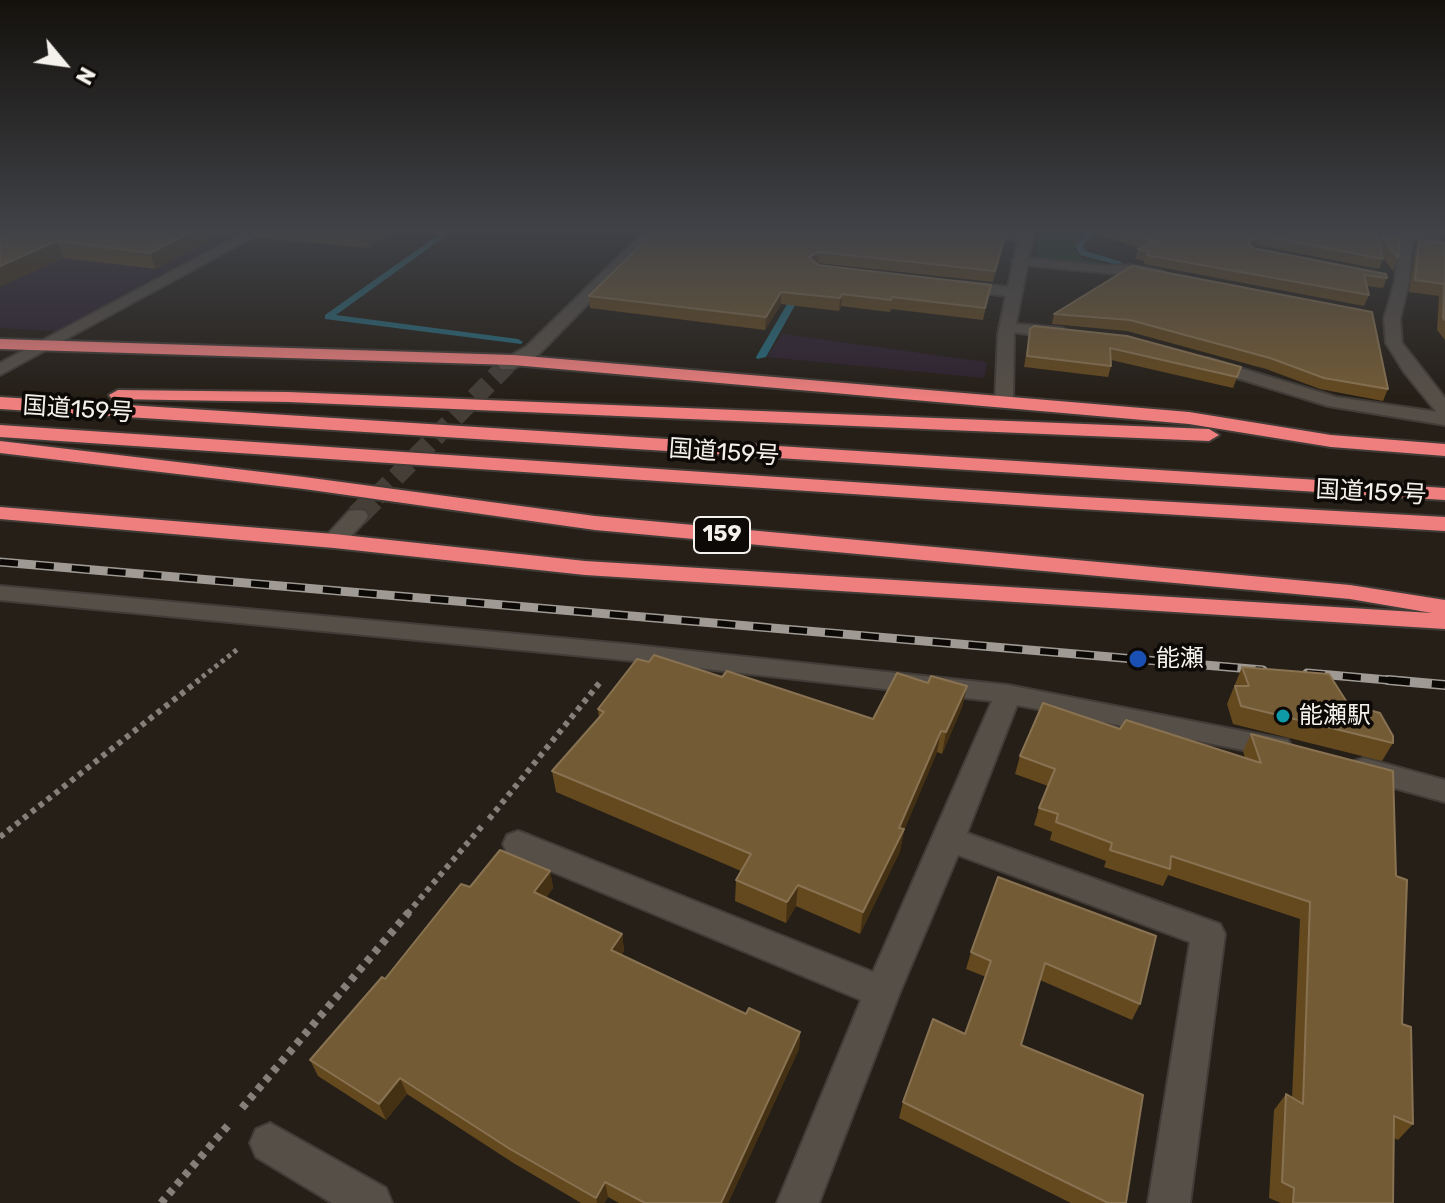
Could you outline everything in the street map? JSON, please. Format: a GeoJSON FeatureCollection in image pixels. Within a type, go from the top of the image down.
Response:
{"type":"FeatureCollection","features":[{"type":"Feature","properties":{"kind":"highway"},"geometry":{"type":"LineString","coordinates":[[0,344],[510,363],[1189,418],[1331,441]]}},
{"type":"Feature","properties":{"kind":"highway"},"geometry":{"type":"LineString","coordinates":[[0,392],[288,397],[1331,441],[1445,450]]}},
{"type":"Feature","properties":{"kind":"highway","name":"国道159号"},"geometry":{"type":"LineString","coordinates":[[0,403],[1445,494]]}},
{"type":"Feature","properties":{"kind":"highway","name":"国道159号"},"geometry":{"type":"LineString","coordinates":[[0,431],[1047,501],[1445,524]]}},
{"type":"Feature","properties":{"kind":"highway","name":"159"},"geometry":{"type":"LineString","coordinates":[[0,447],[304,483],[595,523],[1350,592],[1445,608]]}},
{"type":"Feature","properties":{"kind":"highway","name":"159"},"geometry":{"type":"LineString","coordinates":[[0,513],[334,541],[585,568],[1445,622]]}},
{"type":"Feature","properties":{"kind":"street"},"geometry":{"type":"LineString","coordinates":[[0,370],[155,286]]}},
{"type":"Feature","properties":{"kind":"street"},"geometry":{"type":"LineString","coordinates":[[510,363],[532,351],[597,286]]}},
{"type":"Feature","properties":{"kind":"street"},"geometry":{"type":"LineString","coordinates":[[965,286],[1014,292]]}},
{"type":"Feature","properties":{"kind":"street"},"geometry":{"type":"LineString","coordinates":[[1004,402],[1007,328],[1015,286]]}},
{"type":"Feature","properties":{"kind":"street"},"geometry":{"type":"LineString","coordinates":[[1393,286],[1385,318],[1394,343],[1410,368],[1445,410]]}},
{"type":"Feature","properties":{"kind":"street"},"geometry":{"type":"LineString","coordinates":[[1007,328],[1079,335]]}},
{"type":"Feature","properties":{"kind":"street"},"geometry":{"type":"LineString","coordinates":[[1192,359],[1259,376],[1275,385],[1334,402],[1445,419]]}},
{"type":"Feature","properties":{"kind":"street"},"geometry":{"type":"LineString","coordinates":[[334,541],[357,516]]}},
{"type":"Feature","properties":{"kind":"street"},"geometry":{"type":"LineString","coordinates":[[0,593],[625,652],[1008,694],[1251,740],[1311,755]]}},
{"type":"Feature","properties":{"kind":"street"},"geometry":{"type":"LineString","coordinates":[[798,1203],[882,992],[1008,694]]}},
{"type":"Feature","properties":{"kind":"street"},"geometry":{"type":"LineString","coordinates":[[1341,763],[1445,791]]}},
{"type":"Feature","properties":{"kind":"street"},"geometry":{"type":"LineString","coordinates":[[949,839],[1208,934],[1169,1203]]}},
{"type":"Feature","properties":{"kind":"street"},"geometry":{"type":"LineString","coordinates":[[518,844],[882,992]]}},
{"type":"Feature","properties":{"kind":"street"},"geometry":{"type":"LineString","coordinates":[[270,1143],[371,1203]]}},
{"type":"Feature","properties":{"kind":"path"},"geometry":{"type":"LineString","coordinates":[[0,837],[278,618]]}},
{"type":"Feature","properties":{"kind":"path"},"geometry":{"type":"LineString","coordinates":[[161,1203],[490,818],[625,652]]}},
{"type":"Feature","properties":{"kind":"shaded area"},"geometry":{"type":"Polygon","coordinates":[[[0,286],[140,286],[57,331],[0,328],[0,286]]]}},
{"type":"Feature","properties":{"kind":"shaded area"},"geometry":{"type":"Polygon","coordinates":[[[782,334],[987,362],[984,378],[767,357],[782,334]]]}},
{"type":"Feature","properties":{"kind":"building"},"geometry":{"type":"Polygon","coordinates":[[[599,286],[991,286],[985,308],[892,297],[891,300],[842,294],[840,298],[781,292],[766,317],[589,296],[599,286]]]}},
{"type":"Feature","properties":{"kind":"building"},"geometry":{"type":"Polygon","coordinates":[[[1099,286],[1237,286],[1372,312],[1388,389],[1324,378],[1270,358],[1130,320],[1054,314],[1099,286]]]}},
{"type":"Feature","properties":{"kind":"building"},"geometry":{"type":"Polygon","coordinates":[[[1320,286],[1367,286],[1369,295],[1320,286]]]}},
{"type":"Feature","properties":{"kind":"building"},"geometry":{"type":"Polygon","coordinates":[[[1444,286],[1445,286],[1445,320],[1444,286]]]}},
{"type":"Feature","properties":{"kind":"building"},"geometry":{"type":"Polygon","coordinates":[[[1034,326],[1127,336],[1241,367],[1237,377],[1110,348],[1111,366],[1027,356],[1030,329],[1034,326]]]}},
{"type":"Feature","properties":{"kind":"building"},"geometry":{"type":"Polygon","coordinates":[[[654,655],[722,677],[727,671],[873,719],[897,673],[928,683],[931,676],[967,686],[946,732],[941,731],[899,828],[904,829],[863,912],[798,885],[787,902],[736,880],[751,854],[552,771],[604,712],[598,709],[637,659],[649,662],[654,655]]]}},
{"type":"Feature","properties":{"kind":"building"},"geometry":{"type":"Polygon","coordinates":[[[1242,667],[1329,674],[1348,704],[1380,713],[1393,736],[1393,743],[1241,706],[1235,686],[1249,686],[1242,667]]]}},
{"type":"Feature","properties":{"kind":"building"},"geometry":{"type":"Polygon","coordinates":[[[1043,703],[1120,729],[1126,720],[1261,763],[1251,734],[1393,771],[1396,876],[1407,880],[1402,1024],[1411,1027],[1413,1124],[1394,1116],[1393,1203],[1293,1203],[1294,1188],[1282,1182],[1286,1094],[1303,1104],[1310,902],[1171,856],[1170,869],[1110,850],[1112,843],[1056,822],[1058,814],[1039,808],[1055,769],[1020,756],[1043,703]]]}},
{"type":"Feature","properties":{"kind":"building"},"geometry":{"type":"Polygon","coordinates":[[[500,850],[550,871],[534,892],[622,934],[611,950],[746,1014],[749,1008],[800,1032],[721,1203],[645,1203],[605,1182],[596,1198],[510,1149],[400,1078],[379,1104],[310,1060],[382,977],[385,979],[461,884],[470,887],[500,850]]]}},
{"type":"Feature","properties":{"kind":"building"},"geometry":{"type":"Polygon","coordinates":[[[998,877],[1156,936],[1140,1004],[1045,963],[1021,1045],[1143,1095],[1126,1203],[1108,1203],[903,1102],[933,1019],[965,1034],[991,961],[971,952],[998,877]]]}},
{"type":"Feature","properties":{"kind":"waterway"},"geometry":{"type":"LineString","coordinates":[[371,286],[328,317],[518,342]]}},
{"type":"Feature","properties":{"kind":"waterway"},"geometry":{"type":"LineString","coordinates":[[761,357],[799,291]]}},
{"type":"Feature","properties":{"kind":"tunnel"},"geometry":{"type":"LineString","coordinates":[[376,497],[507,365]]}},
{"type":"Feature","properties":{"kind":"tunnel"},"geometry":{"type":"LineString","coordinates":[[357,516],[376,497]]}},
{"type":"Feature","properties":{"kind":"railway"},"geometry":{"type":"LineString","coordinates":[[0,562],[1263,670]]}},
{"type":"Feature","properties":{"kind":"railway"},"geometry":{"type":"LineString","coordinates":[[1307,673],[1396,681]]}},
{"type":"Feature","properties":{"kind":"railway"},"geometry":{"type":"LineString","coordinates":[[1388,680],[1396,681]]}},
{"type":"Feature","properties":{"kind":"railway"},"geometry":{"type":"LineString","coordinates":[[1396,681],[1411,682]]}},
{"type":"Feature","properties":{"kind":"railway"},"geometry":{"type":"LineString","coordinates":[[1396,681],[1445,685]]}},
{"type":"Feature","properties":{"kind":"place","name":"能瀬"},"geometry":{"type":"Point","coordinates":[1138,659]}},
{"type":"Feature","properties":{"kind":"place","name":"能瀬駅"},"geometry":{"type":"Point","coordinates":[1283,716]}}]}
